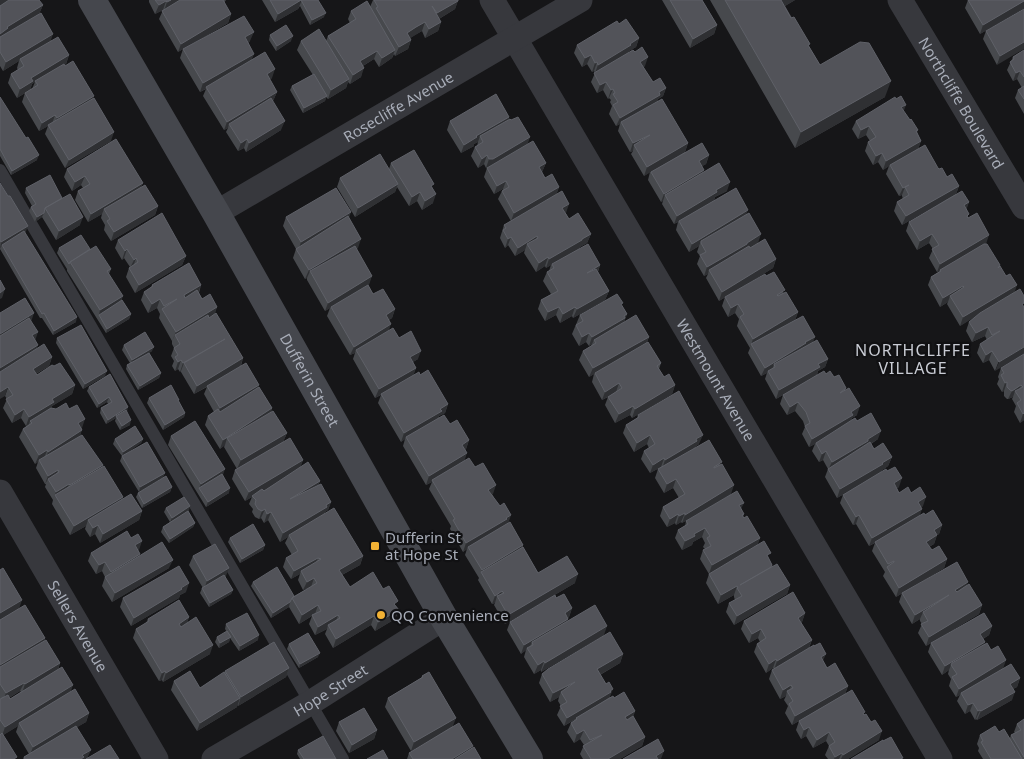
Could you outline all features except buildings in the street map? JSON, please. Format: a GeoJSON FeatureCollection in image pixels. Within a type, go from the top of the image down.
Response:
{"type":"FeatureCollection","features":[{"type":"Feature","properties":{"kind":"main road","name":"Dufferin Street"},"geometry":{"type":"LineString","coordinates":[[92,0],[216,213],[444,618],[529,759]]}},
{"type":"Feature","properties":{"kind":"street","name":"Westmount Avenue"},"geometry":{"type":"LineString","coordinates":[[492,0],[940,759]]}},
{"type":"Feature","properties":{"kind":"street","name":"Rosecliffe Avenue"},"geometry":{"type":"LineString","coordinates":[[216,213],[580,0]]}},
{"type":"Feature","properties":{"kind":"street","name":"Northcliffe Boulevard"},"geometry":{"type":"LineString","coordinates":[[900,0],[1024,207]]}},
{"type":"Feature","properties":{"kind":"street","name":"Sellers Avenue"},"geometry":{"type":"LineString","coordinates":[[0,492],[156,759]]}},
{"type":"Feature","properties":{"kind":"street","name":"Hope Street"},"geometry":{"type":"LineString","coordinates":[[214,759],[310,702],[444,618]]}},
{"type":"Feature","properties":{"kind":"lane"},"geometry":{"type":"LineString","coordinates":[[0,170],[343,759]]}},
{"type":"Feature","properties":{"kind":"place","name":"Dufferin St at Hope St"},"geometry":{"type":"Point","coordinates":[375,546]}},
{"type":"Feature","properties":{"kind":"place","name":"QQ Convenience"},"geometry":{"type":"Point","coordinates":[381,615]}},
{"type":"Feature","properties":{"kind":"district","name":"NORTHCLIFFE VILLAGE"},"geometry":{"type":"Point","coordinates":[913,359]}}]}
